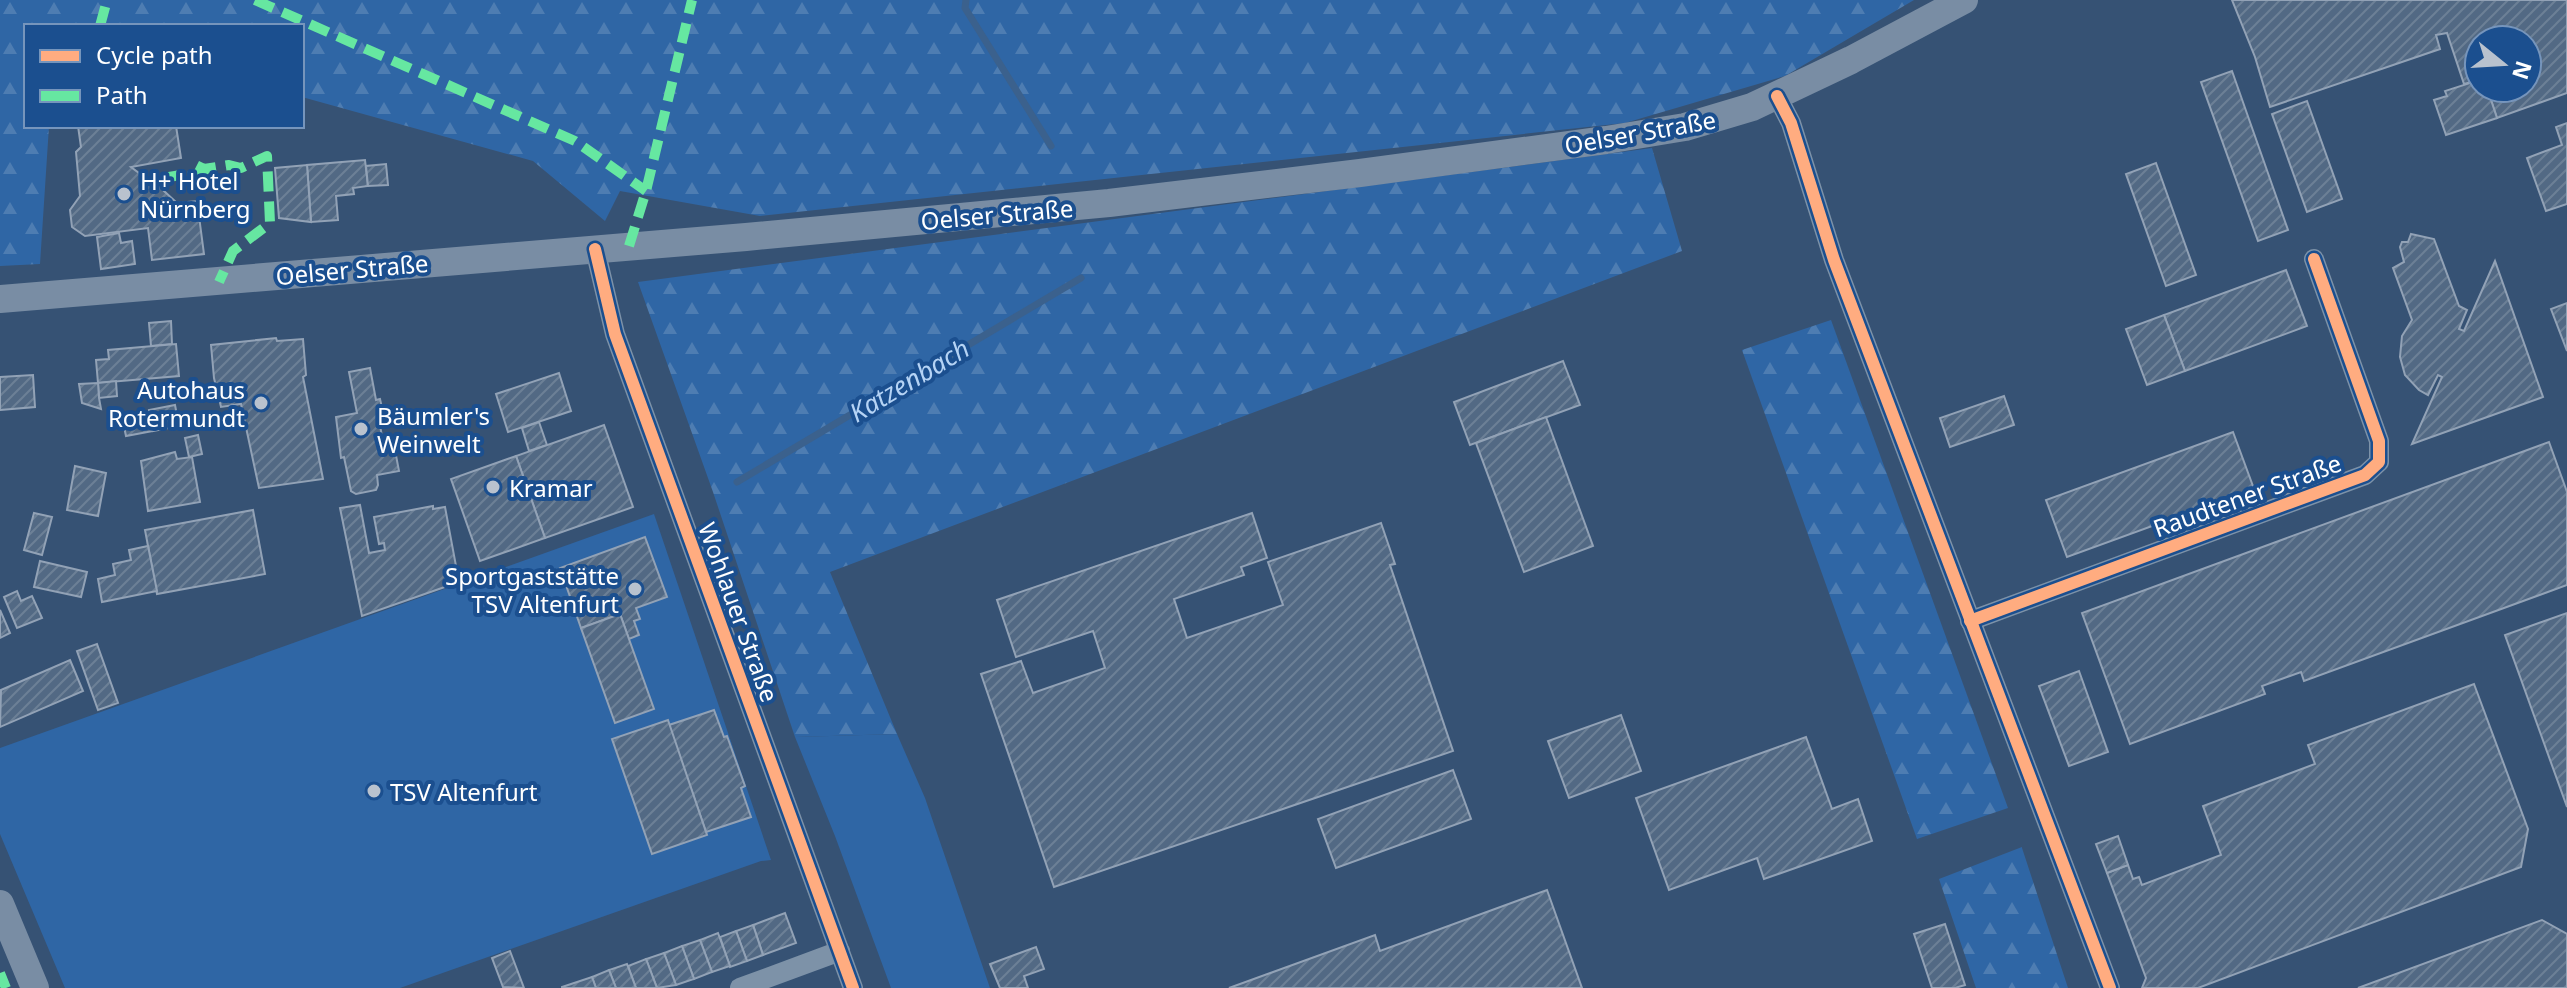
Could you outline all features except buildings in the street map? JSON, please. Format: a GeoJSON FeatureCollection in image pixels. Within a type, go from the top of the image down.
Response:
{"type":"FeatureCollection","features":[{"type":"Feature","properties":{"kind":"main road","name":"Oelser Straße"},"geometry":{"type":"LineString","coordinates":[[0,299],[1109,203],[1360,173],[1685,127],[1722,118],[1777,96],[1964,0]]}},
{"type":"Feature","properties":{"kind":"main road"},"geometry":{"type":"LineString","coordinates":[[0,904],[35,988]]}},
{"type":"Feature","properties":{"kind":"street"},"geometry":{"type":"LineString","coordinates":[[1777,96],[1791,123],[1834,260],[2110,988]]}},
{"type":"Feature","properties":{"kind":"street","name":"Wohlauer Straße"},"geometry":{"type":"LineString","coordinates":[[595,249],[615,334],[853,988]]}},
{"type":"Feature","properties":{"kind":"street","name":"Raudtener Straße"},"geometry":{"type":"LineString","coordinates":[[1970,621],[2365,475],[2379,462],[2379,441],[2314,259]]}},
{"type":"Feature","properties":{"kind":"street"},"geometry":{"type":"LineString","coordinates":[[740,988],[840,951]]}},
{"type":"Feature","properties":{"kind":"green space"},"geometry":{"type":"Polygon","coordinates":[[[0,0],[1914,0],[1785,76],[1625,123],[760,216],[620,191],[605,221],[533,161],[304,98],[304,24],[24,24],[24,128],[49,128],[40,264],[0,266],[0,0]]]}},
{"type":"Feature","properties":{"kind":"green space"},"geometry":{"type":"Polygon","coordinates":[[[1652,148],[1682,251],[830,572],[897,734],[795,737],[638,282],[1652,148]]]}},
{"type":"Feature","properties":{"kind":"green space"},"geometry":{"type":"Polygon","coordinates":[[[1831,320],[2008,808],[1917,839],[1742,350],[1831,320]]]}},
{"type":"Feature","properties":{"kind":"green space","name":"TSV Altenfurt"},"geometry":{"type":"Polygon","coordinates":[[[654,514],[771,860],[400,988],[65,988],[0,834],[0,748],[654,514]]]}},
{"type":"Feature","properties":{"kind":"green space"},"geometry":{"type":"Polygon","coordinates":[[[897,734],[925,798],[990,988],[891,988],[795,737],[897,734]]]}},
{"type":"Feature","properties":{"kind":"green space"},"geometry":{"type":"Polygon","coordinates":[[[2022,847],[2068,988],[1976,988],[1939,879],[2022,847]]]}},
{"type":"Feature","properties":{"kind":"waterway","name":"Katzenbach"},"geometry":{"type":"LineString","coordinates":[[966,0],[965,8],[1051,146]]}},
{"type":"Feature","properties":{"kind":"waterway","name":"Katzenbach"},"geometry":{"type":"LineString","coordinates":[[737,482],[1081,278]]}},
{"type":"Feature","properties":{"kind":"marked path"},"geometry":{"type":"LineString","coordinates":[[101,24],[107,0]]}},
{"type":"Feature","properties":{"kind":"marked path"},"geometry":{"type":"LineString","coordinates":[[255,0],[575,141],[646,191]]}},
{"type":"Feature","properties":{"kind":"marked path"},"geometry":{"type":"LineString","coordinates":[[629,246],[646,191],[692,0]]}},
{"type":"Feature","properties":{"kind":"marked path"},"geometry":{"type":"LineString","coordinates":[[204,169],[200,178],[192,174],[196,165],[204,169],[229,165],[241,168],[267,156],[270,223],[233,251],[219,282]]}},
{"type":"Feature","properties":{"kind":"marked path"},"geometry":{"type":"LineString","coordinates":[[166,181],[169,177],[192,173]]}},
{"type":"Feature","properties":{"kind":"marked path"},"geometry":{"type":"LineString","coordinates":[[0,973],[6,988]]}},
{"type":"Feature","properties":{"kind":"cycle path"},"geometry":{"type":"LineString","coordinates":[[1777,96],[1791,123],[1834,260],[2110,988]]}},
{"type":"Feature","properties":{"kind":"cycle path"},"geometry":{"type":"LineString","coordinates":[[595,249],[615,334],[853,988]]}},
{"type":"Feature","properties":{"kind":"cycle path"},"geometry":{"type":"LineString","coordinates":[[1970,621],[2365,475],[2379,462],[2379,441],[2314,259]]}},
{"type":"Feature","properties":{"kind":"place","name":"H+ Hotel Nürnberg"},"geometry":{"type":"Point","coordinates":[124,194]}},
{"type":"Feature","properties":{"kind":"place","name":"Autohaus Rotermundt"},"geometry":{"type":"Point","coordinates":[261,403]}},
{"type":"Feature","properties":{"kind":"place","name":"Bäumler's Weinwelt"},"geometry":{"type":"Point","coordinates":[361,429]}},
{"type":"Feature","properties":{"kind":"place","name":"Kramar"},"geometry":{"type":"Point","coordinates":[493,487]}},
{"type":"Feature","properties":{"kind":"place","name":"Sportgaststätte TSV Altenfurt"},"geometry":{"type":"Point","coordinates":[635,589]}},
{"type":"Feature","properties":{"kind":"place","name":"TSV Altenfurt"},"geometry":{"type":"Point","coordinates":[374,791]}}]}
